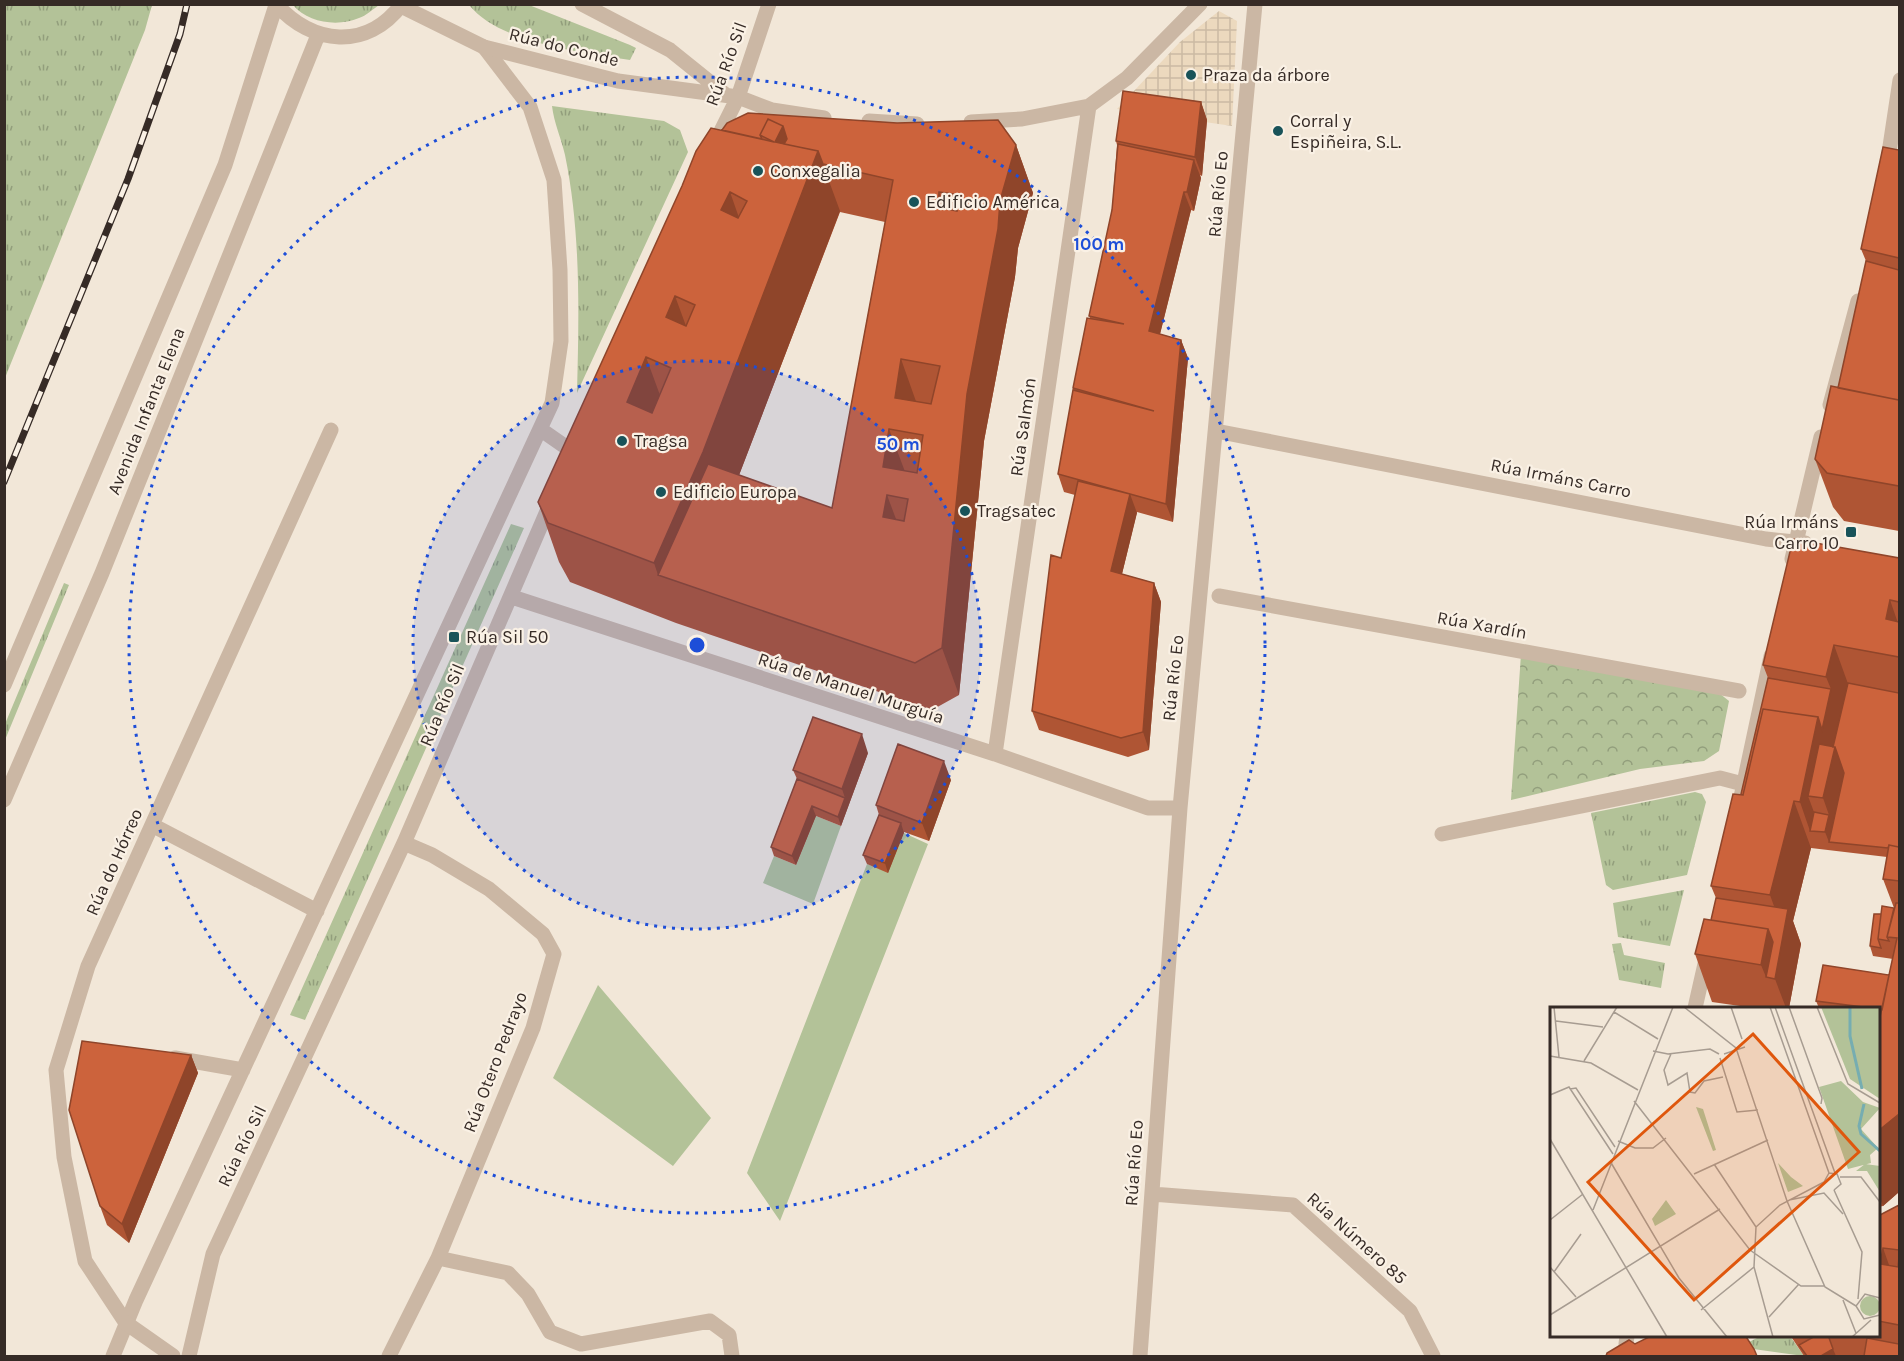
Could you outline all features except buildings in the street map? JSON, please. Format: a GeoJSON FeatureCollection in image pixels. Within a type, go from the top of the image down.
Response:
{"type":"FeatureCollection","features":[{"type":"Feature","properties":{"kind":"street","name":"Rúa do Conde"},"geometry":{"type":"LineString","coordinates":[[582,4],[670,50],[732,96]]}},
{"type":"Feature","properties":{"kind":"street","name":"Rúa Río Sil"},"geometry":{"type":"LineString","coordinates":[[708,156],[769,4]]}},
{"type":"Feature","properties":{"kind":"street"},"geometry":{"type":"LineString","coordinates":[[951,123],[1022,119],[1089,106],[1127,78],[1200,4]]}},
{"type":"Feature","properties":{"kind":"street","name":"Rúa Río Eo"},"geometry":{"type":"LineString","coordinates":[[1140,1356],[1180,808],[1255,4]]}},
{"type":"Feature","properties":{"kind":"street"},"geometry":{"type":"LineString","coordinates":[[276,5],[294,24],[318,35],[340,38],[364,34],[385,23],[402,5]]}},
{"type":"Feature","properties":{"kind":"street","name":"Avenida Infanta Elena"},"geometry":{"type":"LineString","coordinates":[[4,685],[225,165],[276,5]]}},
{"type":"Feature","properties":{"kind":"street","name":"Rúa do Conde"},"geometry":{"type":"LineString","coordinates":[[402,5],[484,46],[618,81],[732,96],[772,110],[835,119]]}},
{"type":"Feature","properties":{"kind":"street","name":"Avenida Infanta Elena"},"geometry":{"type":"LineString","coordinates":[[4,800],[102,573],[318,35]]}},
{"type":"Feature","properties":{"kind":"street","name":"Rúa Río Sil"},"geometry":{"type":"LineString","coordinates":[[113,1356],[126,1323],[552,403],[561,341],[560,270],[554,180],[530,107],[484,46]]}},
{"type":"Feature","properties":{"kind":"street"},"geometry":{"type":"LineString","coordinates":[[1884,186],[1899,80]]}},
{"type":"Feature","properties":{"kind":"street","name":"Rúa Salmón"},"geometry":{"type":"LineString","coordinates":[[995,754],[1089,106]]}},
{"type":"Feature","properties":{"kind":"street"},"geometry":{"type":"LineString","coordinates":[[858,120],[928,124]]}},
{"type":"Feature","properties":{"kind":"street"},"geometry":{"type":"LineString","coordinates":[[1788,575],[1802,506],[1862,287]]}},
{"type":"Feature","properties":{"kind":"street"},"geometry":{"type":"LineString","coordinates":[[540,429],[573,452]]}},
{"type":"Feature","properties":{"kind":"street","name":"Rúa do Hórreo"},"geometry":{"type":"LineString","coordinates":[[126,1323],[85,1261],[64,1157],[56,1070],[71,1039],[88,966],[331,430]]}},
{"type":"Feature","properties":{"kind":"street","name":"Rúa Irmáns Carro"},"geometry":{"type":"LineString","coordinates":[[1216,431],[1766,539],[1824,546]]}},
{"type":"Feature","properties":{"kind":"street","name":"Rúa Río Sil"},"geometry":{"type":"LineString","coordinates":[[189,1356],[213,1254],[315,1039],[404,843],[556,491]]}},
{"type":"Feature","properties":{"kind":"street","name":"Rúa Xardín"},"geometry":{"type":"LineString","coordinates":[[1219,596],[1739,691]]}},
{"type":"Feature","properties":{"kind":"street","name":"Rúa de Manuel Murguía"},"geometry":{"type":"LineString","coordinates":[[512,597],[995,754],[1148,808],[1180,808]]}},
{"type":"Feature","properties":{"kind":"street"},"geometry":{"type":"LineString","coordinates":[[1736,818],[1773,645]]}},
{"type":"Feature","properties":{"kind":"street"},"geometry":{"type":"LineString","coordinates":[[1442,834],[1720,778],[1743,784]]}},
{"type":"Feature","properties":{"kind":"street"},"geometry":{"type":"LineString","coordinates":[[152,825],[317,911]]}},
{"type":"Feature","properties":{"kind":"street","name":"Rúa Otero Pedrayo"},"geometry":{"type":"LineString","coordinates":[[389,1356],[438,1258],[532,1028],[554,954],[543,933],[489,889],[432,855],[404,843]]}},
{"type":"Feature","properties":{"kind":"street"},"geometry":{"type":"LineString","coordinates":[[1695,1007],[1710,941]]}},
{"type":"Feature","properties":{"kind":"street"},"geometry":{"type":"LineString","coordinates":[[164,1056],[243,1070]]}},
{"type":"Feature","properties":{"kind":"street","name":"Rúa Número 85"},"geometry":{"type":"LineString","coordinates":[[1152,1194],[1293,1205],[1410,1311],[1433,1356]]}},
{"type":"Feature","properties":{"kind":"street"},"geometry":{"type":"LineString","coordinates":[[438,1258],[508,1273],[528,1294],[550,1332],[581,1344],[710,1321],[729,1335],[732,1356]]}},
{"type":"Feature","properties":{"kind":"street"},"geometry":{"type":"LineString","coordinates":[[126,1323],[173,1356]]}},
{"type":"Feature","properties":{"kind":"street"},"geometry":{"type":"LineString","coordinates":[[1627,1337],[1626,1344],[1633,1356]]}},
{"type":"Feature","properties":{"kind":"green space"},"geometry":{"type":"Polygon","coordinates":[[[5,4],[152,5],[145,30],[5,378],[5,4]]]}},
{"type":"Feature","properties":{"kind":"green space"},"geometry":{"type":"Polygon","coordinates":[[[293,5],[379,5],[362,17],[333,23],[307,16],[293,5]]]}},
{"type":"Feature","properties":{"kind":"green space"},"geometry":{"type":"Polygon","coordinates":[[[469,5],[529,5],[636,48],[630,60],[544,44],[501,29],[483,18],[469,5]]]}},
{"type":"Feature","properties":{"kind":"green space"},"geometry":{"type":"Polygon","coordinates":[[[552,106],[664,121],[680,130],[688,152],[577,393],[578,303],[574,214],[565,155],[552,106]]]}},
{"type":"Feature","properties":{"kind":"green space"},"geometry":{"type":"Polygon","coordinates":[[[511,524],[524,528],[305,1020],[290,1015],[511,524]]]}},
{"type":"Feature","properties":{"kind":"green space"},"geometry":{"type":"Polygon","coordinates":[[[64,583],[69,585],[5,740],[5,724],[64,583]]]}},
{"type":"Feature","properties":{"kind":"green space"},"geometry":{"type":"Polygon","coordinates":[[[1521,654],[1719,693],[1729,701],[1719,751],[1704,761],[1640,769],[1511,800],[1521,654]]]}},
{"type":"Feature","properties":{"kind":"green space"},"geometry":{"type":"Polygon","coordinates":[[[1695,792],[1702,794],[1706,802],[1687,875],[1613,890],[1606,885],[1591,813],[1695,792]]]}},
{"type":"Feature","properties":{"kind":"green space"},"geometry":{"type":"Polygon","coordinates":[[[816,816],[841,826],[813,904],[763,883],[774,856],[796,865],[816,816]]]}},
{"type":"Feature","properties":{"kind":"green space"},"geometry":{"type":"Polygon","coordinates":[[[904,833],[928,844],[780,1221],[747,1173],[867,864],[888,872],[904,833]]]}},
{"type":"Feature","properties":{"kind":"green space"},"geometry":{"type":"Polygon","coordinates":[[[1684,890],[1670,946],[1618,937],[1613,903],[1684,890]]]}},
{"type":"Feature","properties":{"kind":"green space"},"geometry":{"type":"Polygon","coordinates":[[[1621,943],[1624,955],[1665,963],[1661,988],[1619,980],[1612,944],[1621,943]]]}},
{"type":"Feature","properties":{"kind":"green space"},"geometry":{"type":"Polygon","coordinates":[[[598,985],[711,1118],[673,1166],[553,1078],[598,985]]]}},
{"type":"Feature","properties":{"kind":"green space"},"geometry":{"type":"Polygon","coordinates":[[[1759,1337],[1791,1337],[1804,1356],[1739,1347],[1759,1337]]]}},
{"type":"Feature","properties":{"kind":"shaded area","name":"Praza da árbore"},"geometry":{"type":"Polygon","coordinates":[[[1219,11],[1237,21],[1232,126],[1117,109],[1180,42],[1219,11]]]}},
{"type":"Feature","properties":{"kind":"railway"},"geometry":{"type":"LineString","coordinates":[[4,482],[128,179],[180,34],[187,4]]}},
{"type":"Feature","properties":{"kind":"place","name":"Praza da árbore"},"geometry":{"type":"Point","coordinates":[1191,75]}},
{"type":"Feature","properties":{"kind":"place","name":"Corral y Espiñeira, S.L."},"geometry":{"type":"Point","coordinates":[1278,131]}},
{"type":"Feature","properties":{"kind":"place","name":"Conxegalia"},"geometry":{"type":"Point","coordinates":[758,171]}},
{"type":"Feature","properties":{"kind":"place","name":"Edificio América"},"geometry":{"type":"Point","coordinates":[914,202]}},
{"type":"Feature","properties":{"kind":"place","name":"Tragsa"},"geometry":{"type":"Point","coordinates":[622,441]}},
{"type":"Feature","properties":{"kind":"place","name":"Edificio Europa"},"geometry":{"type":"Point","coordinates":[661,492]}},
{"type":"Feature","properties":{"kind":"place","name":"Tragsatec"},"geometry":{"type":"Point","coordinates":[965,511]}},
{"type":"Feature","properties":{"kind":"place","name":"Rúa Irmáns Carro 10"},"geometry":{"type":"Point","coordinates":[1851,532]}},
{"type":"Feature","properties":{"kind":"place","name":"Rúa Sil 50"},"geometry":{"type":"Point","coordinates":[454,637]}}]}
